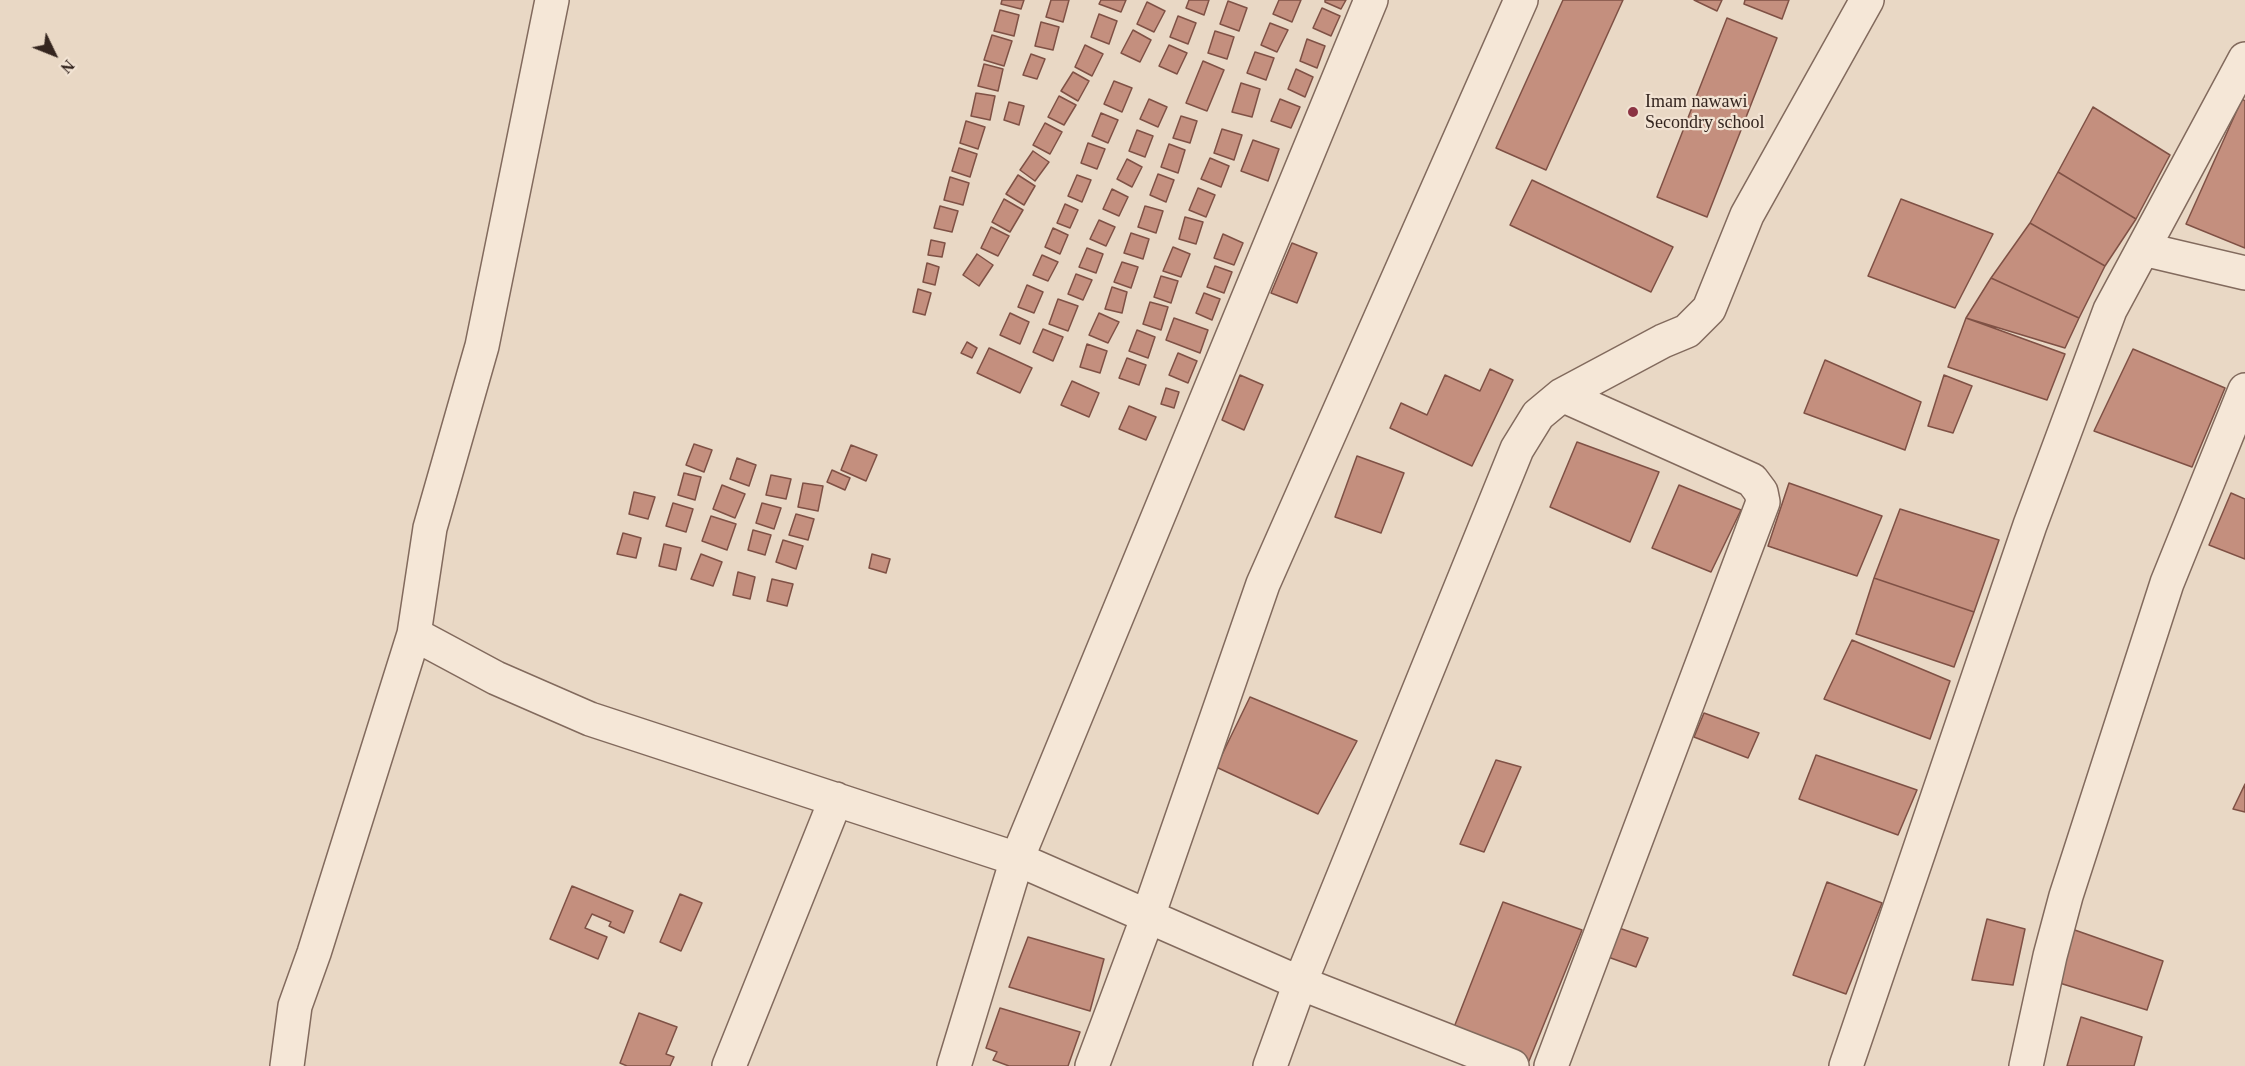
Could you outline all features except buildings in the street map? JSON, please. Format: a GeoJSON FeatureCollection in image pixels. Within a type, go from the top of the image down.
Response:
{"type":"FeatureCollection","features":[{"type":"Feature","properties":{"kind":"street"},"geometry":{"type":"LineString","coordinates":[[287,1066],[295,1006],[314,953],[414,634],[430,528],[482,346],[552,0]]}},
{"type":"Feature","properties":{"kind":"street"},"geometry":{"type":"LineString","coordinates":[[954,1066],[1017,859],[1371,0]]}},
{"type":"Feature","properties":{"kind":"street"},"geometry":{"type":"LineString","coordinates":[[1092,1066],[1148,916],[1263,585],[1521,0]]}},
{"type":"Feature","properties":{"kind":"street"},"geometry":{"type":"LineString","coordinates":[[1270,1066],[1300,983],[1517,449],[1538,415],[1562,395],[1663,341],[1687,331],[1709,309],[1747,215],[1868,0]]}},
{"type":"Feature","properties":{"kind":"street"},"geometry":{"type":"LineString","coordinates":[[1846,1066],[2030,525],[2110,310],[2245,59]]}},
{"type":"Feature","properties":{"kind":"street"},"geometry":{"type":"LineString","coordinates":[[2143,249],[2245,273]]}},
{"type":"Feature","properties":{"kind":"street"},"geometry":{"type":"LineString","coordinates":[[2026,1066],[2050,956],[2067,896],[2164,594],[2245,390]]}},
{"type":"Feature","properties":{"kind":"street"},"geometry":{"type":"LineString","coordinates":[[1551,1066],[1763,502],[1761,492],[1752,480],[1562,395]]}},
{"type":"Feature","properties":{"kind":"street"},"geometry":{"type":"LineString","coordinates":[[414,634],[496,678],[590,719],[1017,859],[1300,983],[1512,1066]]}},
{"type":"Feature","properties":{"kind":"street"},"geometry":{"type":"LineString","coordinates":[[729,1066],[836,799]]}},
{"type":"Feature","properties":{"kind":"place","name":"Imam nawawi Secondry school"},"geometry":{"type":"Point","coordinates":[1633,112]}}]}
